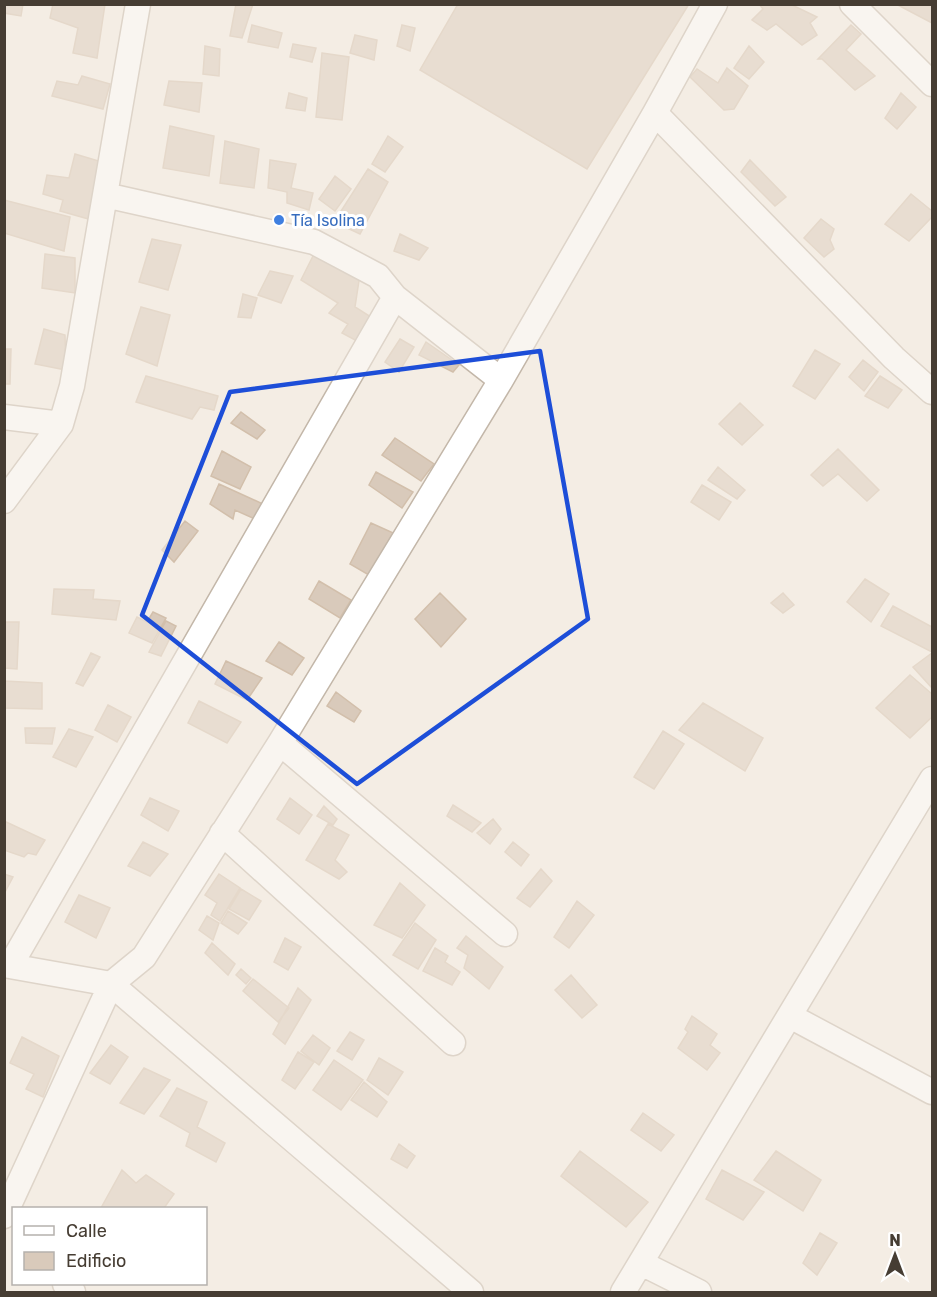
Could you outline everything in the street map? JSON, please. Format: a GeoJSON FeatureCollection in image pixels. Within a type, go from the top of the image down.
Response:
{"type":"FeatureCollection","features":[{"type":"Feature","properties":{"kind":"street"},"geometry":{"type":"LineString","coordinates":[[4,501],[61,424],[72,386],[138,4]]}},
{"type":"Feature","properties":{"kind":"street"},"geometry":{"type":"LineString","coordinates":[[4,1218],[111,984],[144,957],[280,743],[501,380],[715,4]]}},
{"type":"Feature","properties":{"kind":"street"},"geometry":{"type":"LineString","coordinates":[[852,4],[933,84]]}},
{"type":"Feature","properties":{"kind":"street"},"geometry":{"type":"LineString","coordinates":[[655,113],[894,358],[933,392]]}},
{"type":"Feature","properties":{"kind":"street"},"geometry":{"type":"LineString","coordinates":[[105,195],[314,242],[378,276],[395,297],[501,380]]}},
{"type":"Feature","properties":{"kind":"street"},"geometry":{"type":"LineString","coordinates":[[395,297],[7,965],[111,984],[471,1293]]}},
{"type":"Feature","properties":{"kind":"street"},"geometry":{"type":"LineString","coordinates":[[4,417],[61,424]]}},
{"type":"Feature","properties":{"kind":"street"},"geometry":{"type":"LineString","coordinates":[[280,743],[505,934]]}},
{"type":"Feature","properties":{"kind":"street"},"geometry":{"type":"LineString","coordinates":[[623,1293],[933,779]]}},
{"type":"Feature","properties":{"kind":"street"},"geometry":{"type":"LineString","coordinates":[[222,833],[453,1043]]}},
{"type":"Feature","properties":{"kind":"street"},"geometry":{"type":"LineString","coordinates":[[790,1016],[933,1092]]}},
{"type":"Feature","properties":{"kind":"street"},"geometry":{"type":"LineString","coordinates":[[641,1263],[699,1293]]}},
{"type":"Feature","properties":{"kind":"highlighted area"},"geometry":{"type":"Polygon","coordinates":[[[540,351],[588,619],[357,784],[142,615],[230,392],[540,351]]]}},
{"type":"Feature","properties":{"kind":"building"},"geometry":{"type":"Polygon","coordinates":[[[4,4],[23,4],[21,16],[4,13],[4,4]]]}},
{"type":"Feature","properties":{"kind":"building"},"geometry":{"type":"Polygon","coordinates":[[[53,4],[105,4],[97,58],[73,53],[78,28],[50,18],[53,4]]]}},
{"type":"Feature","properties":{"kind":"building"},"geometry":{"type":"Polygon","coordinates":[[[236,4],[253,4],[242,38],[230,36],[236,4]]]}},
{"type":"Feature","properties":{"kind":"building"},"geometry":{"type":"Polygon","coordinates":[[[458,4],[689,4],[587,169],[420,70],[458,4]]]}},
{"type":"Feature","properties":{"kind":"building"},"geometry":{"type":"Polygon","coordinates":[[[759,4],[790,4],[817,17],[810,23],[817,35],[802,45],[776,24],[767,30],[752,20],[763,9],[759,4]]]}},
{"type":"Feature","properties":{"kind":"building"},"geometry":{"type":"Polygon","coordinates":[[[896,4],[932,4],[932,23],[896,4]]]}},
{"type":"Feature","properties":{"kind":"building"},"geometry":{"type":"Polygon","coordinates":[[[252,25],[282,33],[278,48],[248,42],[252,25]]]}},
{"type":"Feature","properties":{"kind":"building"},"geometry":{"type":"Polygon","coordinates":[[[402,25],[415,28],[410,51],[397,46],[402,25]]]}},
{"type":"Feature","properties":{"kind":"building"},"geometry":{"type":"Polygon","coordinates":[[[851,25],[861,34],[846,50],[875,76],[855,90],[822,59],[818,59],[851,25]]]}},
{"type":"Feature","properties":{"kind":"building"},"geometry":{"type":"Polygon","coordinates":[[[355,35],[377,40],[374,60],[350,53],[355,35]]]}},
{"type":"Feature","properties":{"kind":"building"},"geometry":{"type":"Polygon","coordinates":[[[293,44],[316,48],[312,62],[290,57],[293,44]]]}},
{"type":"Feature","properties":{"kind":"building"},"geometry":{"type":"Polygon","coordinates":[[[205,46],[220,49],[219,76],[203,74],[205,46]]]}},
{"type":"Feature","properties":{"kind":"building"},"geometry":{"type":"Polygon","coordinates":[[[749,46],[764,62],[749,79],[734,68],[749,46]]]}},
{"type":"Feature","properties":{"kind":"building"},"geometry":{"type":"Polygon","coordinates":[[[322,53],[349,57],[342,120],[316,117],[322,53]]]}},
{"type":"Feature","properties":{"kind":"building"},"geometry":{"type":"Polygon","coordinates":[[[727,68],[748,86],[734,109],[724,110],[690,77],[697,69],[718,83],[727,68]]]}},
{"type":"Feature","properties":{"kind":"building"},"geometry":{"type":"Polygon","coordinates":[[[82,76],[110,84],[103,109],[52,96],[57,81],[78,85],[82,76]]]}},
{"type":"Feature","properties":{"kind":"building"},"geometry":{"type":"Polygon","coordinates":[[[169,81],[202,83],[199,112],[164,105],[169,81]]]}},
{"type":"Feature","properties":{"kind":"building"},"geometry":{"type":"Polygon","coordinates":[[[289,93],[307,98],[305,111],[286,108],[289,93]]]}},
{"type":"Feature","properties":{"kind":"building"},"geometry":{"type":"Polygon","coordinates":[[[901,93],[916,107],[897,129],[885,118],[901,93]]]}},
{"type":"Feature","properties":{"kind":"building"},"geometry":{"type":"Polygon","coordinates":[[[170,126],[214,136],[209,176],[163,168],[170,126]]]}},
{"type":"Feature","properties":{"kind":"building"},"geometry":{"type":"Polygon","coordinates":[[[388,136],[403,147],[385,172],[372,164],[388,136]]]}},
{"type":"Feature","properties":{"kind":"building"},"geometry":{"type":"Polygon","coordinates":[[[225,141],[259,149],[254,188],[220,183],[225,141]]]}},
{"type":"Feature","properties":{"kind":"building"},"geometry":{"type":"Polygon","coordinates":[[[75,154],[102,162],[92,220],[60,211],[63,200],[43,194],[47,175],[69,178],[75,154]]]}},
{"type":"Feature","properties":{"kind":"building"},"geometry":{"type":"Polygon","coordinates":[[[270,160],[296,164],[291,188],[313,193],[309,210],[287,203],[287,192],[268,188],[270,160]]]}},
{"type":"Feature","properties":{"kind":"building"},"geometry":{"type":"Polygon","coordinates":[[[750,160],[786,197],[775,206],[741,172],[750,160]]]}},
{"type":"Feature","properties":{"kind":"building"},"geometry":{"type":"Polygon","coordinates":[[[368,169],[388,182],[360,234],[334,222],[368,169]]]}},
{"type":"Feature","properties":{"kind":"building"},"geometry":{"type":"Polygon","coordinates":[[[335,176],[351,189],[335,211],[319,199],[335,176]]]}},
{"type":"Feature","properties":{"kind":"building"},"geometry":{"type":"Polygon","coordinates":[[[911,194],[932,211],[932,217],[909,241],[885,224],[911,194]]]}},
{"type":"Feature","properties":{"kind":"building"},"geometry":{"type":"Polygon","coordinates":[[[4,200],[70,217],[64,251],[4,233],[4,200]]]}},
{"type":"Feature","properties":{"kind":"building"},"geometry":{"type":"Polygon","coordinates":[[[821,219],[834,229],[830,240],[834,249],[824,257],[804,238],[821,219]]]}},
{"type":"Feature","properties":{"kind":"building"},"geometry":{"type":"Polygon","coordinates":[[[400,234],[428,248],[419,260],[394,251],[400,234]]]}},
{"type":"Feature","properties":{"kind":"building"},"geometry":{"type":"Polygon","coordinates":[[[152,239],[181,245],[168,290],[139,282],[152,239]]]}},
{"type":"Feature","properties":{"kind":"building"},"geometry":{"type":"Polygon","coordinates":[[[45,254],[75,258],[75,293],[42,288],[45,254]]]}},
{"type":"Feature","properties":{"kind":"building"},"geometry":{"type":"Polygon","coordinates":[[[314,254],[360,274],[355,307],[371,317],[357,341],[342,333],[348,324],[329,313],[338,303],[301,280],[314,254]]]}},
{"type":"Feature","properties":{"kind":"building"},"geometry":{"type":"Polygon","coordinates":[[[270,271],[293,276],[281,303],[258,295],[270,271]]]}},
{"type":"Feature","properties":{"kind":"building"},"geometry":{"type":"Polygon","coordinates":[[[243,294],[257,298],[251,318],[238,317],[243,294]]]}},
{"type":"Feature","properties":{"kind":"building"},"geometry":{"type":"Polygon","coordinates":[[[141,307],[170,315],[157,366],[126,354],[141,307]]]}},
{"type":"Feature","properties":{"kind":"building"},"geometry":{"type":"Polygon","coordinates":[[[44,329],[65,335],[66,370],[35,364],[44,329]]]}},
{"type":"Feature","properties":{"kind":"building"},"geometry":{"type":"Polygon","coordinates":[[[400,339],[414,347],[399,372],[385,362],[400,339]]]}},
{"type":"Feature","properties":{"kind":"building"},"geometry":{"type":"Polygon","coordinates":[[[426,342],[459,365],[453,372],[419,355],[426,342]]]}},
{"type":"Feature","properties":{"kind":"building"},"geometry":{"type":"Polygon","coordinates":[[[4,349],[11,349],[10,384],[4,384],[4,349]]]}},
{"type":"Feature","properties":{"kind":"building"},"geometry":{"type":"Polygon","coordinates":[[[815,350],[840,364],[815,399],[793,386],[815,350]]]}},
{"type":"Feature","properties":{"kind":"building"},"geometry":{"type":"Polygon","coordinates":[[[863,360],[878,372],[864,391],[849,377],[863,360]]]}},
{"type":"Feature","properties":{"kind":"building"},"geometry":{"type":"Polygon","coordinates":[[[146,376],[218,396],[214,410],[200,407],[192,419],[136,402],[146,376]]]}},
{"type":"Feature","properties":{"kind":"building"},"geometry":{"type":"Polygon","coordinates":[[[880,376],[902,390],[888,408],[865,396],[880,376]]]}},
{"type":"Feature","properties":{"kind":"building"},"geometry":{"type":"Polygon","coordinates":[[[740,403],[763,425],[742,445],[719,424],[740,403]]]}},
{"type":"Feature","properties":{"kind":"building"},"geometry":{"type":"Polygon","coordinates":[[[241,412],[265,430],[257,439],[231,423],[241,412]]]}},
{"type":"Feature","properties":{"kind":"building"},"geometry":{"type":"Polygon","coordinates":[[[395,438],[434,464],[421,481],[382,455],[395,438]]]}},
{"type":"Feature","properties":{"kind":"building"},"geometry":{"type":"Polygon","coordinates":[[[838,449],[879,490],[867,501],[838,474],[823,486],[811,475],[838,449]]]}},
{"type":"Feature","properties":{"kind":"building"},"geometry":{"type":"Polygon","coordinates":[[[222,451],[251,467],[240,489],[211,476],[222,451]]]}},
{"type":"Feature","properties":{"kind":"building"},"geometry":{"type":"Polygon","coordinates":[[[718,467],[745,490],[737,499],[708,480],[718,467]]]}},
{"type":"Feature","properties":{"kind":"building"},"geometry":{"type":"Polygon","coordinates":[[[376,472],[413,492],[402,508],[369,485],[376,472]]]}},
{"type":"Feature","properties":{"kind":"building"},"geometry":{"type":"Polygon","coordinates":[[[219,484],[263,504],[255,519],[235,510],[233,519],[210,504],[219,484]]]}},
{"type":"Feature","properties":{"kind":"building"},"geometry":{"type":"Polygon","coordinates":[[[702,485],[731,502],[719,520],[691,502],[702,485]]]}},
{"type":"Feature","properties":{"kind":"building"},"geometry":{"type":"Polygon","coordinates":[[[185,521],[198,531],[174,562],[162,550],[185,521]]]}},
{"type":"Feature","properties":{"kind":"building"},"geometry":{"type":"Polygon","coordinates":[[[371,523],[400,536],[374,578],[350,564],[371,523]]]}},
{"type":"Feature","properties":{"kind":"building"},"geometry":{"type":"Polygon","coordinates":[[[865,579],[889,594],[871,622],[847,602],[865,579]]]}},
{"type":"Feature","properties":{"kind":"building"},"geometry":{"type":"Polygon","coordinates":[[[319,581],[351,600],[340,618],[309,599],[319,581]]]}},
{"type":"Feature","properties":{"kind":"building"},"geometry":{"type":"Polygon","coordinates":[[[54,589],[94,590],[93,599],[120,601],[116,620],[52,614],[54,589]]]}},
{"type":"Feature","properties":{"kind":"building"},"geometry":{"type":"Polygon","coordinates":[[[440,593],[466,619],[441,647],[415,619],[440,593]]]}},
{"type":"Feature","properties":{"kind":"building"},"geometry":{"type":"Polygon","coordinates":[[[783,593],[794,605],[783,613],[771,603],[783,593]]]}},
{"type":"Feature","properties":{"kind":"building"},"geometry":{"type":"Polygon","coordinates":[[[893,606],[932,627],[932,652],[881,626],[893,606]]]}},
{"type":"Feature","properties":{"kind":"building"},"geometry":{"type":"Polygon","coordinates":[[[153,612],[166,618],[152,643],[129,633],[137,617],[147,622],[153,612]]]}},
{"type":"Feature","properties":{"kind":"building"},"geometry":{"type":"Polygon","coordinates":[[[166,621],[176,626],[161,656],[149,652],[166,621]]]}},
{"type":"Feature","properties":{"kind":"building"},"geometry":{"type":"Polygon","coordinates":[[[4,622],[19,622],[17,669],[4,668],[4,622]]]}},
{"type":"Feature","properties":{"kind":"building"},"geometry":{"type":"Polygon","coordinates":[[[279,642],[304,658],[292,675],[266,661],[279,642]]]}},
{"type":"Feature","properties":{"kind":"building"},"geometry":{"type":"Polygon","coordinates":[[[91,653],[100,657],[83,686],[76,683],[91,653]]]}},
{"type":"Feature","properties":{"kind":"building"},"geometry":{"type":"Polygon","coordinates":[[[932,653],[932,688],[913,667],[932,653]]]}},
{"type":"Feature","properties":{"kind":"building"},"geometry":{"type":"Polygon","coordinates":[[[226,661],[262,678],[247,700],[215,684],[226,661]]]}},
{"type":"Feature","properties":{"kind":"building"},"geometry":{"type":"Polygon","coordinates":[[[910,675],[932,694],[932,717],[910,738],[876,708],[910,675]]]}},
{"type":"Feature","properties":{"kind":"building"},"geometry":{"type":"Polygon","coordinates":[[[4,681],[42,683],[42,709],[4,708],[4,681]]]}},
{"type":"Feature","properties":{"kind":"building"},"geometry":{"type":"Polygon","coordinates":[[[336,692],[361,711],[354,722],[327,706],[336,692]]]}},
{"type":"Feature","properties":{"kind":"building"},"geometry":{"type":"Polygon","coordinates":[[[199,701],[241,722],[227,743],[188,723],[199,701]]]}},
{"type":"Feature","properties":{"kind":"building"},"geometry":{"type":"Polygon","coordinates":[[[703,703],[763,738],[745,771],[679,730],[703,703]]]}},
{"type":"Feature","properties":{"kind":"building"},"geometry":{"type":"Polygon","coordinates":[[[108,705],[131,717],[117,742],[95,730],[108,705]]]}},
{"type":"Feature","properties":{"kind":"building"},"geometry":{"type":"Polygon","coordinates":[[[25,728],[55,728],[52,744],[26,743],[25,728]]]}},
{"type":"Feature","properties":{"kind":"building"},"geometry":{"type":"Polygon","coordinates":[[[69,729],[93,737],[76,767],[53,757],[69,729]]]}},
{"type":"Feature","properties":{"kind":"building"},"geometry":{"type":"Polygon","coordinates":[[[663,731],[684,744],[654,789],[634,777],[663,731]]]}},
{"type":"Feature","properties":{"kind":"building"},"geometry":{"type":"Polygon","coordinates":[[[150,798],[179,811],[168,831],[141,815],[150,798]]]}},
{"type":"Feature","properties":{"kind":"building"},"geometry":{"type":"Polygon","coordinates":[[[290,798],[312,815],[299,834],[277,819],[290,798]]]}},
{"type":"Feature","properties":{"kind":"building"},"geometry":{"type":"Polygon","coordinates":[[[453,805],[481,823],[472,832],[447,816],[453,805]]]}},
{"type":"Feature","properties":{"kind":"building"},"geometry":{"type":"Polygon","coordinates":[[[324,806],[337,819],[333,825],[317,816],[324,806]]]}},
{"type":"Feature","properties":{"kind":"building"},"geometry":{"type":"Polygon","coordinates":[[[493,819],[501,829],[490,844],[477,833],[493,819]]]}},
{"type":"Feature","properties":{"kind":"building"},"geometry":{"type":"Polygon","coordinates":[[[4,821],[45,840],[36,855],[28,853],[24,857],[4,850],[4,821]]]}},
{"type":"Feature","properties":{"kind":"building"},"geometry":{"type":"Polygon","coordinates":[[[328,824],[349,835],[335,860],[347,872],[339,879],[306,860],[328,824]]]}},
{"type":"Feature","properties":{"kind":"building"},"geometry":{"type":"Polygon","coordinates":[[[143,842],[168,854],[150,876],[128,866],[143,842]]]}},
{"type":"Feature","properties":{"kind":"building"},"geometry":{"type":"Polygon","coordinates":[[[513,842],[529,855],[521,866],[505,852],[513,842]]]}},
{"type":"Feature","properties":{"kind":"building"},"geometry":{"type":"Polygon","coordinates":[[[541,869],[552,881],[530,907],[517,898],[541,869]]]}},
{"type":"Feature","properties":{"kind":"building"},"geometry":{"type":"Polygon","coordinates":[[[4,874],[13,877],[4,894],[4,874]]]}},
{"type":"Feature","properties":{"kind":"building"},"geometry":{"type":"Polygon","coordinates":[[[219,874],[240,888],[220,921],[211,915],[217,903],[205,895],[219,874]]]}},
{"type":"Feature","properties":{"kind":"building"},"geometry":{"type":"Polygon","coordinates":[[[400,883],[425,905],[402,938],[374,925],[400,883]]]}},
{"type":"Feature","properties":{"kind":"building"},"geometry":{"type":"Polygon","coordinates":[[[241,889],[261,901],[249,920],[229,909],[241,889]]]}},
{"type":"Feature","properties":{"kind":"building"},"geometry":{"type":"Polygon","coordinates":[[[79,895],[110,908],[96,938],[65,922],[79,895]]]}},
{"type":"Feature","properties":{"kind":"building"},"geometry":{"type":"Polygon","coordinates":[[[577,901],[594,915],[569,948],[554,937],[577,901]]]}},
{"type":"Feature","properties":{"kind":"building"},"geometry":{"type":"Polygon","coordinates":[[[228,911],[247,923],[238,934],[221,923],[228,911]]]}},
{"type":"Feature","properties":{"kind":"building"},"geometry":{"type":"Polygon","coordinates":[[[207,916],[219,923],[213,940],[199,930],[207,916]]]}},
{"type":"Feature","properties":{"kind":"building"},"geometry":{"type":"Polygon","coordinates":[[[415,923],[436,940],[418,969],[393,955],[415,923]]]}},
{"type":"Feature","properties":{"kind":"building"},"geometry":{"type":"Polygon","coordinates":[[[466,936],[503,967],[489,989],[464,968],[468,955],[457,948],[466,936]]]}},
{"type":"Feature","properties":{"kind":"building"},"geometry":{"type":"Polygon","coordinates":[[[285,938],[301,947],[288,970],[274,962],[285,938]]]}},
{"type":"Feature","properties":{"kind":"building"},"geometry":{"type":"Polygon","coordinates":[[[212,943],[235,964],[228,975],[205,953],[212,943]]]}},
{"type":"Feature","properties":{"kind":"building"},"geometry":{"type":"Polygon","coordinates":[[[435,948],[448,956],[445,962],[460,972],[452,985],[423,971],[435,948]]]}},
{"type":"Feature","properties":{"kind":"building"},"geometry":{"type":"Polygon","coordinates":[[[241,969],[251,978],[246,984],[236,975],[241,969]]]}},
{"type":"Feature","properties":{"kind":"building"},"geometry":{"type":"Polygon","coordinates":[[[571,975],[597,1005],[582,1018],[555,990],[571,975]]]}},
{"type":"Feature","properties":{"kind":"building"},"geometry":{"type":"Polygon","coordinates":[[[253,979],[289,1008],[278,1022],[243,991],[253,979]]]}},
{"type":"Feature","properties":{"kind":"building"},"geometry":{"type":"Polygon","coordinates":[[[298,988],[311,1000],[285,1044],[273,1034],[298,988]]]}},
{"type":"Feature","properties":{"kind":"building"},"geometry":{"type":"Polygon","coordinates":[[[692,1016],[717,1034],[710,1045],[720,1053],[707,1070],[678,1048],[688,1032],[685,1029],[692,1016]]]}},
{"type":"Feature","properties":{"kind":"building"},"geometry":{"type":"Polygon","coordinates":[[[350,1032],[364,1040],[352,1060],[337,1051],[350,1032]]]}},
{"type":"Feature","properties":{"kind":"building"},"geometry":{"type":"Polygon","coordinates":[[[313,1035],[330,1048],[319,1065],[301,1051],[313,1035]]]}},
{"type":"Feature","properties":{"kind":"building"},"geometry":{"type":"Polygon","coordinates":[[[22,1037],[59,1056],[43,1097],[26,1089],[34,1074],[10,1063],[22,1037]]]}},
{"type":"Feature","properties":{"kind":"building"},"geometry":{"type":"Polygon","coordinates":[[[111,1045],[128,1057],[110,1084],[90,1073],[111,1045]]]}},
{"type":"Feature","properties":{"kind":"building"},"geometry":{"type":"Polygon","coordinates":[[[298,1052],[314,1062],[295,1089],[282,1080],[298,1052]]]}},
{"type":"Feature","properties":{"kind":"building"},"geometry":{"type":"Polygon","coordinates":[[[379,1058],[403,1072],[388,1095],[367,1080],[379,1058]]]}},
{"type":"Feature","properties":{"kind":"building"},"geometry":{"type":"Polygon","coordinates":[[[334,1060],[363,1080],[341,1110],[313,1090],[334,1060]]]}},
{"type":"Feature","properties":{"kind":"building"},"geometry":{"type":"Polygon","coordinates":[[[144,1068],[170,1080],[144,1114],[120,1103],[144,1068]]]}},
{"type":"Feature","properties":{"kind":"building"},"geometry":{"type":"Polygon","coordinates":[[[364,1082],[387,1102],[377,1117],[351,1100],[364,1082]]]}},
{"type":"Feature","properties":{"kind":"building"},"geometry":{"type":"Polygon","coordinates":[[[177,1088],[207,1102],[197,1127],[225,1143],[216,1162],[186,1146],[190,1133],[160,1116],[177,1088]]]}},
{"type":"Feature","properties":{"kind":"building"},"geometry":{"type":"Polygon","coordinates":[[[643,1113],[674,1135],[661,1151],[631,1130],[643,1113]]]}},
{"type":"Feature","properties":{"kind":"building"},"geometry":{"type":"Polygon","coordinates":[[[399,1144],[415,1156],[407,1168],[391,1159],[399,1144]]]}},
{"type":"Feature","properties":{"kind":"building"},"geometry":{"type":"Polygon","coordinates":[[[580,1151],[648,1202],[626,1227],[561,1176],[580,1151]]]}},
{"type":"Feature","properties":{"kind":"building"},"geometry":{"type":"Polygon","coordinates":[[[776,1151],[821,1180],[803,1211],[754,1180],[776,1151]]]}},
{"type":"Feature","properties":{"kind":"building"},"geometry":{"type":"Polygon","coordinates":[[[122,1170],[136,1183],[146,1175],[174,1194],[165,1207],[102,1207],[122,1170]]]}},
{"type":"Feature","properties":{"kind":"building"},"geometry":{"type":"Polygon","coordinates":[[[722,1170],[764,1192],[743,1220],[706,1199],[722,1170]]]}},
{"type":"Feature","properties":{"kind":"building"},"geometry":{"type":"Polygon","coordinates":[[[820,1233],[837,1243],[817,1275],[803,1263],[820,1233]]]}},
{"type":"Feature","properties":{"kind":"place","name":"Tía Isolina"},"geometry":{"type":"Point","coordinates":[279,220]}}]}
